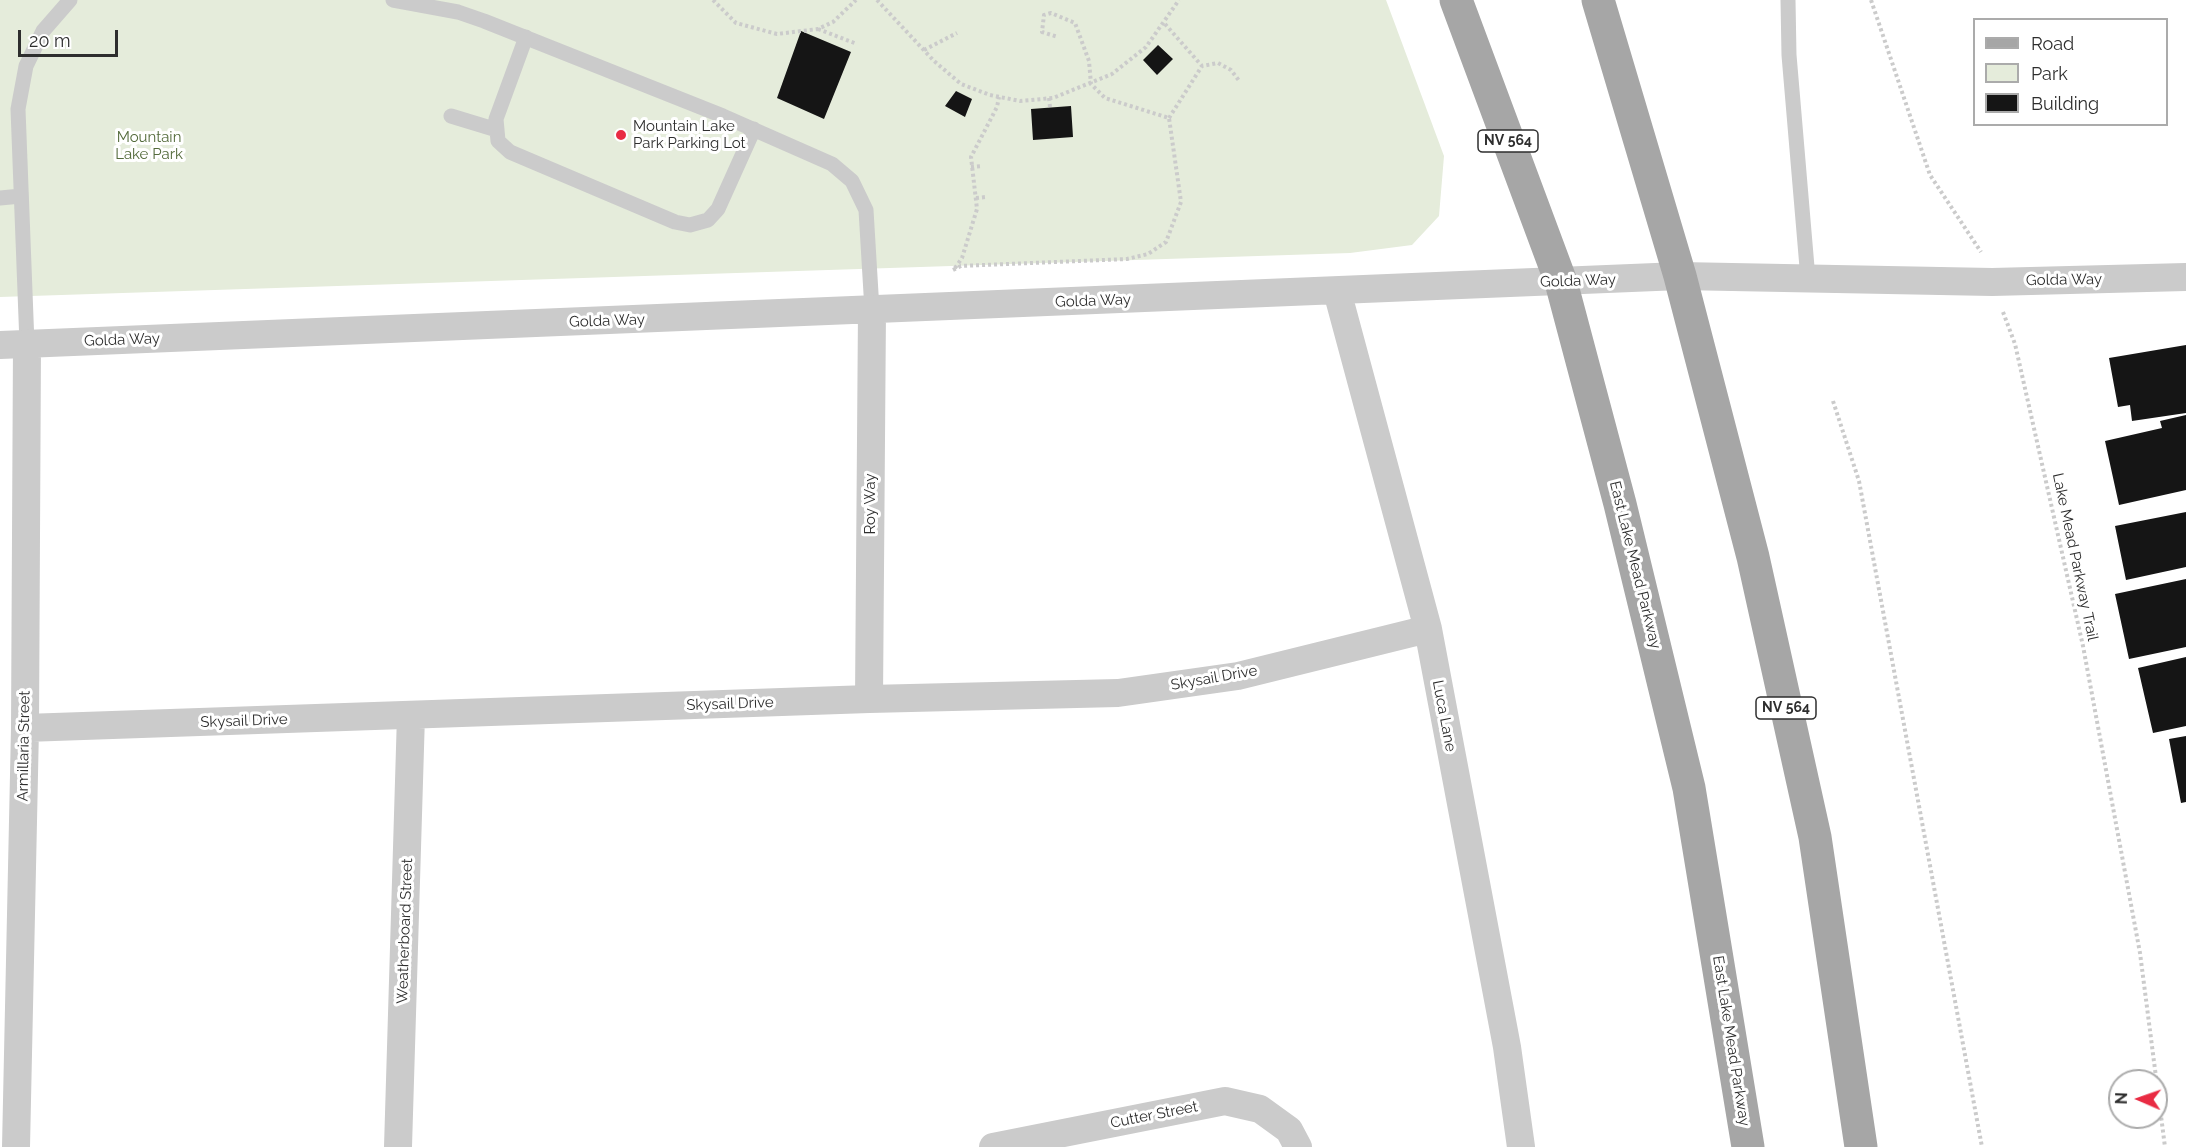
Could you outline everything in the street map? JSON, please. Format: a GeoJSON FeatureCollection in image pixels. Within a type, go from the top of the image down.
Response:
{"type":"FeatureCollection","features":[{"type":"Feature","properties":{"kind":"main road","name":"East Lake Mead Parkway"},"geometry":{"type":"LineString","coordinates":[[1456,0],[1560,282],[1620,504],[1689,788],[1748,1147]]}},
{"type":"Feature","properties":{"kind":"main road","name":"NV 564"},"geometry":{"type":"LineString","coordinates":[[1598,0],[1680,276],[1753,557],[1815,837],[1861,1147]]}},
{"type":"Feature","properties":{"kind":"street","name":"Golda Way"},"geometry":{"type":"LineString","coordinates":[[14,345],[1680,276],[1992,282],[2186,277]]}},
{"type":"Feature","properties":{"kind":"street","name":"Luca Lane"},"geometry":{"type":"LineString","coordinates":[[1337,291],[1428,629],[1508,1047],[1521,1147]]}},
{"type":"Feature","properties":{"kind":"street","name":"Roy Way"},"geometry":{"type":"LineString","coordinates":[[869,699],[872,310]]}},
{"type":"Feature","properties":{"kind":"street","name":"Armillaria Street"},"geometry":{"type":"LineString","coordinates":[[14,345],[25,728],[16,1147]]}},
{"type":"Feature","properties":{"kind":"street","name":"Skysail Drive"},"geometry":{"type":"LineString","coordinates":[[25,728],[869,699],[1118,693],[1238,676],[1428,629]]}},
{"type":"Feature","properties":{"kind":"street","name":"Weatherboard Street"},"geometry":{"type":"LineString","coordinates":[[398,1147],[411,715]]}},
{"type":"Feature","properties":{"kind":"street","name":"Cutter Street"},"geometry":{"type":"LineString","coordinates":[[1008,1145],[1225,1101],[1260,1109],[1289,1130],[1298,1147]]}},
{"type":"Feature","properties":{"kind":"street"},"geometry":{"type":"LineString","coordinates":[[398,1147],[406,1147]]}},
{"type":"Feature","properties":{"kind":"lane"},"geometry":{"type":"LineString","coordinates":[[14,345],[21,196],[18,109],[26,66],[43,31],[70,0]]}},
{"type":"Feature","properties":{"kind":"lane"},"geometry":{"type":"LineString","coordinates":[[393,0],[458,12],[754,129],[832,164],[852,182],[866,210],[872,310]]}},
{"type":"Feature","properties":{"kind":"lane"},"geometry":{"type":"LineString","coordinates":[[1788,0],[1789,55],[1808,279]]}},
{"type":"Feature","properties":{"kind":"lane"},"geometry":{"type":"LineString","coordinates":[[526,38],[496,119],[498,141],[510,152],[675,222],[690,225],[708,220],[718,209],[754,129]]}},
{"type":"Feature","properties":{"kind":"lane"},"geometry":{"type":"LineString","coordinates":[[451,116],[497,130]]}},
{"type":"Feature","properties":{"kind":"lane"},"geometry":{"type":"LineString","coordinates":[[0,198],[21,196]]}},
{"type":"Feature","properties":{"kind":"path"},"geometry":{"type":"LineString","coordinates":[[713,0],[738,24],[777,33],[818,29],[833,22],[856,0]]}},
{"type":"Feature","properties":{"kind":"path"},"geometry":{"type":"LineString","coordinates":[[877,0],[924,50],[961,84],[999,97],[1020,101],[1049,98],[1091,84],[1112,74],[1146,47],[1179,0]]}},
{"type":"Feature","properties":{"kind":"path","name":"Lake Mead Parkway Trail"},"geometry":{"type":"LineString","coordinates":[[1871,0],[1930,175],[1978,246],[2015,344],[2083,646],[2140,952],[2165,1147]]}},
{"type":"Feature","properties":{"kind":"path"},"geometry":{"type":"LineString","coordinates":[[1058,37],[1042,32],[1044,15],[1051,13],[1074,23],[1089,61],[1091,84],[1105,98],[1168,118]]}},
{"type":"Feature","properties":{"kind":"path"},"geometry":{"type":"LineString","coordinates":[[1165,23],[1202,66]]}},
{"type":"Feature","properties":{"kind":"path"},"geometry":{"type":"LineString","coordinates":[[818,29],[857,45]]}},
{"type":"Feature","properties":{"kind":"path"},"geometry":{"type":"LineString","coordinates":[[924,50],[957,33]]}},
{"type":"Feature","properties":{"kind":"path"},"geometry":{"type":"LineString","coordinates":[[999,97],[997,107],[971,157],[977,209],[962,258],[953,270],[961,266],[1127,259],[1148,254],[1166,242],[1181,202],[1168,118],[1202,66],[1218,63],[1231,70],[1240,82]]}},
{"type":"Feature","properties":{"kind":"path"},"geometry":{"type":"LineString","coordinates":[[1049,98],[1050,107]]}},
{"type":"Feature","properties":{"kind":"path"},"geometry":{"type":"LineString","coordinates":[[971,166],[982,166]]}},
{"type":"Feature","properties":{"kind":"path"},"geometry":{"type":"LineString","coordinates":[[975,198],[986,198]]}},
{"type":"Feature","properties":{"kind":"path"},"geometry":{"type":"LineString","coordinates":[[1833,401],[1859,481],[1982,1147]]}},
{"type":"Feature","properties":{"kind":"green space","name":"Mountain Lake Park"},"geometry":{"type":"Polygon","coordinates":[[[0,0],[1386,0],[1444,156],[1439,216],[1412,245],[1350,253],[0,297],[0,0]]]}},
{"type":"Feature","properties":{"kind":"building"},"geometry":{"type":"Polygon","coordinates":[[[801,31],[851,52],[824,119],[777,98],[801,31]]]}},
{"type":"Feature","properties":{"kind":"building"},"geometry":{"type":"Polygon","coordinates":[[[1158,45],[1173,59],[1157,75],[1143,60],[1158,45]]]}},
{"type":"Feature","properties":{"kind":"building"},"geometry":{"type":"Polygon","coordinates":[[[956,91],[972,99],[965,117],[945,106],[956,91]]]}},
{"type":"Feature","properties":{"kind":"building"},"geometry":{"type":"Polygon","coordinates":[[[1071,106],[1073,137],[1033,140],[1031,109],[1071,106]]]}},
{"type":"Feature","properties":{"kind":"building"},"geometry":{"type":"Polygon","coordinates":[[[2186,345],[2186,413],[2132,421],[2130,405],[2118,407],[2109,358],[2186,345]]]}},
{"type":"Feature","properties":{"kind":"building"},"geometry":{"type":"Polygon","coordinates":[[[2186,415],[2186,490],[2119,505],[2105,441],[2162,428],[2160,421],[2186,415]]]}},
{"type":"Feature","properties":{"kind":"building"},"geometry":{"type":"Polygon","coordinates":[[[2186,512],[2186,567],[2126,580],[2115,526],[2186,512]]]}},
{"type":"Feature","properties":{"kind":"building"},"geometry":{"type":"Polygon","coordinates":[[[2186,579],[2186,647],[2129,659],[2115,594],[2186,579]]]}},
{"type":"Feature","properties":{"kind":"building"},"geometry":{"type":"Polygon","coordinates":[[[2186,657],[2186,726],[2153,733],[2138,668],[2186,657]]]}},
{"type":"Feature","properties":{"kind":"building"},"geometry":{"type":"Polygon","coordinates":[[[2186,736],[2186,802],[2181,803],[2169,739],[2186,736]]]}},
{"type":"Feature","properties":{"kind":"place","name":"Mountain Lake Park Parking Lot"},"geometry":{"type":"Point","coordinates":[621,135]}}]}
